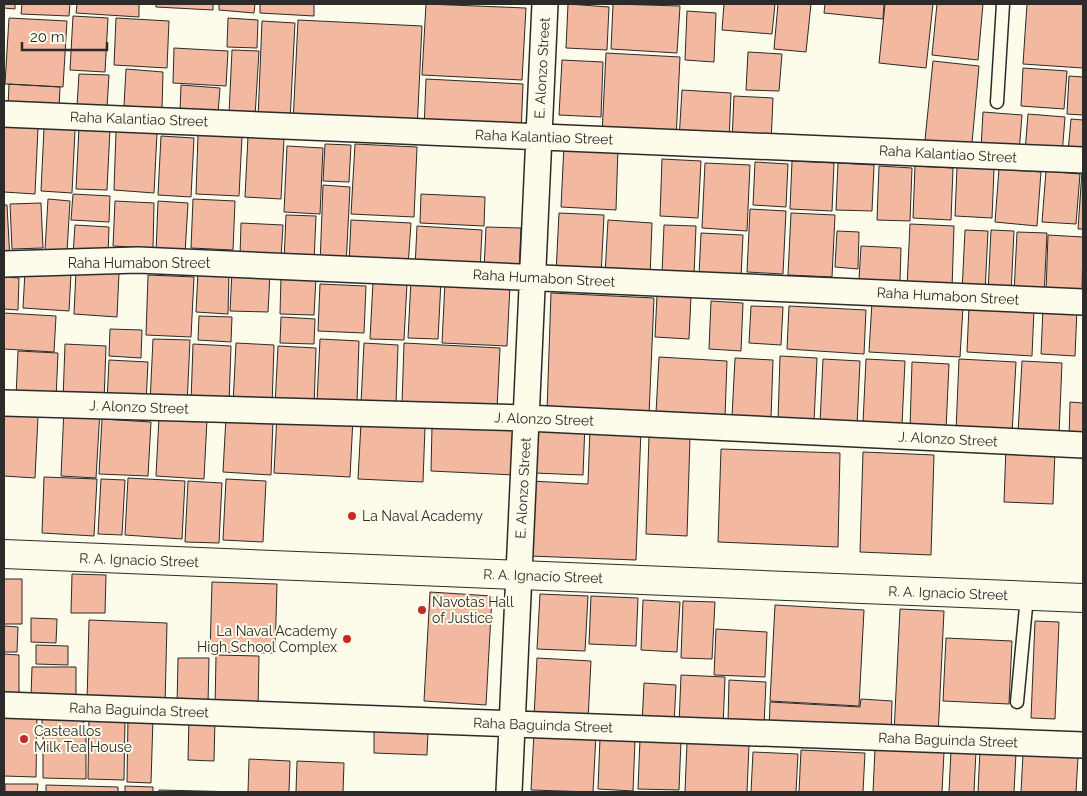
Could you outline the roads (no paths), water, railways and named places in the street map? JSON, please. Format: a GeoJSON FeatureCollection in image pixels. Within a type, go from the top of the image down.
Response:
{"type":"FeatureCollection","features":[{"type":"Feature","properties":{"kind":"street","name":"E. Alonzo Street"},"geometry":{"type":"LineString","coordinates":[[509,792],[545,4]]}},
{"type":"Feature","properties":{"kind":"street","name":"Raha Kalantiao Street"},"geometry":{"type":"LineString","coordinates":[[4,114],[1083,160]]}},
{"type":"Feature","properties":{"kind":"street","name":"Raha Humabon Street"},"geometry":{"type":"LineString","coordinates":[[4,264],[138,260],[1083,302]]}},
{"type":"Feature","properties":{"kind":"street","name":"J. Alonzo Street"},"geometry":{"type":"LineString","coordinates":[[4,403],[526,418],[1083,445]]}},
{"type":"Feature","properties":{"kind":"street","name":"R. A. Ignacio Street"},"geometry":{"type":"LineString","coordinates":[[4,554],[1083,598]]}},
{"type":"Feature","properties":{"kind":"street","name":"Raha Baguinda Street"},"geometry":{"type":"LineString","coordinates":[[4,704],[1083,745]]}},
{"type":"Feature","properties":{"kind":"lane"},"geometry":{"type":"LineString","coordinates":[[998,102],[1003,4]]}},
{"type":"Feature","properties":{"kind":"lane"},"geometry":{"type":"LineString","coordinates":[[1017,702],[1027,596]]}},
{"type":"Feature","properties":{"kind":"place","name":"La Naval Academy"},"geometry":{"type":"Point","coordinates":[352,516]}},
{"type":"Feature","properties":{"kind":"place","name":"Navotas Hall of Justice"},"geometry":{"type":"Point","coordinates":[422,610]}},
{"type":"Feature","properties":{"kind":"place","name":"La Naval Academy High School Complex"},"geometry":{"type":"Point","coordinates":[347,639]}},
{"type":"Feature","properties":{"kind":"place","name":"Casteallos Milk Tea House"},"geometry":{"type":"Point","coordinates":[24,739]}}]}
